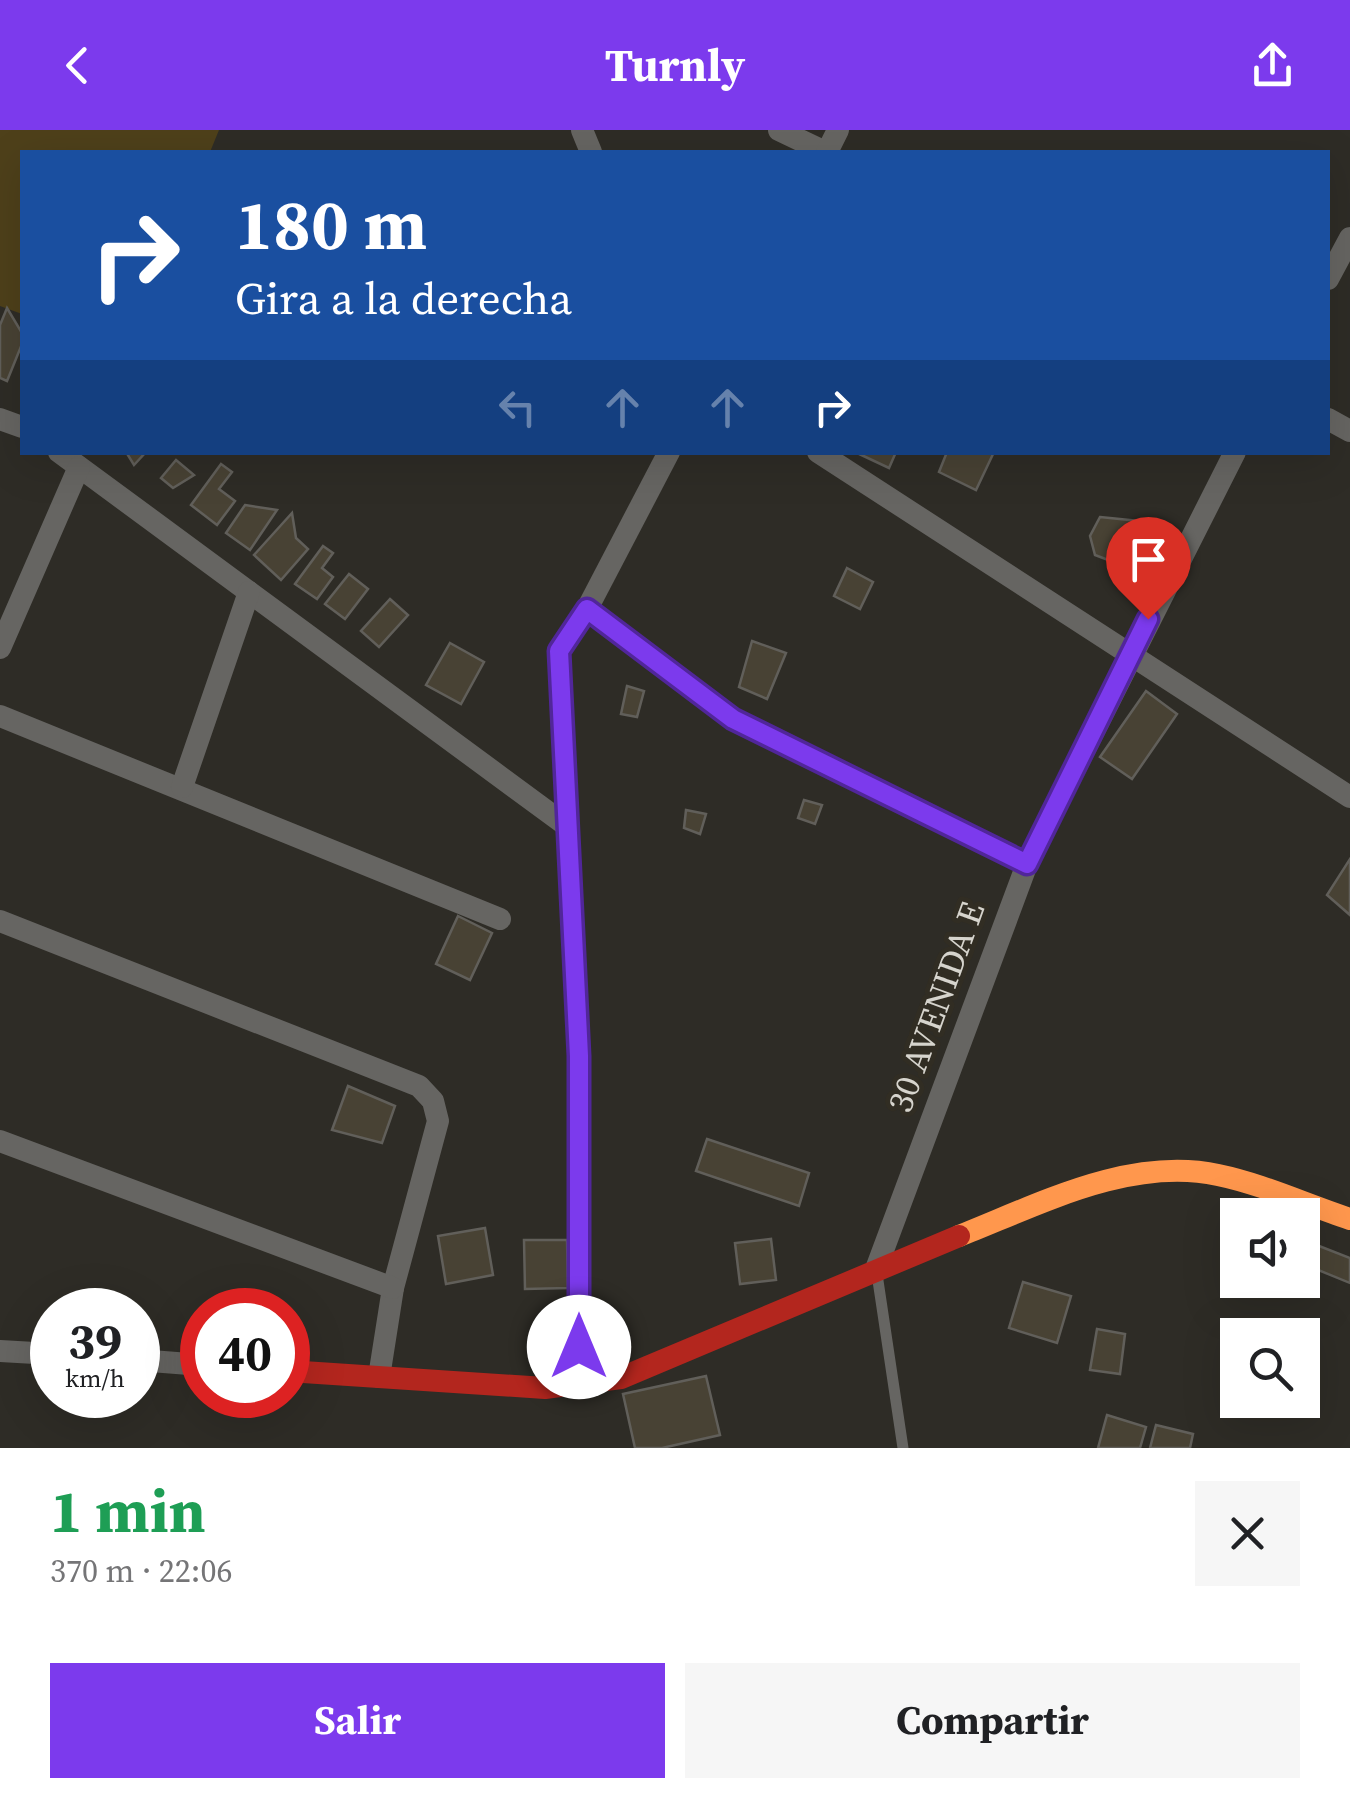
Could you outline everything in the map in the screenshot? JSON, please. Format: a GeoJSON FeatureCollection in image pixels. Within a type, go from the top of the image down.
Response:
{"type":"FeatureCollection","features":[{"type":"Feature","properties":{"kind":"street"},"geometry":{"type":"LineString","coordinates":[[780,130],[822,150]]}},
{"type":"Feature","properties":{"kind":"street"},"geometry":{"type":"LineString","coordinates":[[1330,276],[1350,238]]}},
{"type":"Feature","properties":{"kind":"street"},"geometry":{"type":"LineString","coordinates":[[63,455],[567,826]]}},
{"type":"Feature","properties":{"kind":"street"},"geometry":{"type":"LineString","coordinates":[[579,1384],[579,1056],[559,651],[587,609],[667,455]]}},
{"type":"Feature","properties":{"kind":"street"},"geometry":{"type":"LineString","coordinates":[[823,455],[1350,797]]}},
{"type":"Feature","properties":{"kind":"street","name":"30 AVENIDA E"},"geometry":{"type":"LineString","coordinates":[[876,1269],[1027,864],[1233,455]]}},
{"type":"Feature","properties":{"kind":"street"},"geometry":{"type":"LineString","coordinates":[[0,648],[80,468]]}},
{"type":"Feature","properties":{"kind":"street"},"geometry":{"type":"LineString","coordinates":[[182,787],[249,592]]}},
{"type":"Feature","properties":{"kind":"street"},"geometry":{"type":"LineString","coordinates":[[587,609],[733,719],[1027,864]]}},
{"type":"Feature","properties":{"kind":"street"},"geometry":{"type":"LineString","coordinates":[[0,716],[500,919]]}},
{"type":"Feature","properties":{"kind":"street"},"geometry":{"type":"LineString","coordinates":[[0,921],[419,1086],[434,1101],[438,1120],[392,1288],[378,1377]]}},
{"type":"Feature","properties":{"kind":"street"},"geometry":{"type":"LineString","coordinates":[[0,1141],[392,1288]]}},
{"type":"Feature","properties":{"kind":"street"},"geometry":{"type":"LineString","coordinates":[[310,1372],[545,1388],[621,1378],[876,1269],[1084,1187],[1142,1174],[1216,1174],[1349,1218]]}},
{"type":"Feature","properties":{"kind":"street"},"geometry":{"type":"LineString","coordinates":[[0,1351],[30,1353]]}},
{"type":"Feature","properties":{"kind":"lane"},"geometry":{"type":"LineString","coordinates":[[876,1269],[903,1448]]}},
{"type":"Feature","properties":{"kind":"shaded area"},"geometry":{"type":"Polygon","coordinates":[[[0,130],[219,130],[211,150],[20,150],[20,313],[0,306],[0,130]]]}},
{"type":"Feature","properties":{"kind":"building"},"geometry":{"type":"Polygon","coordinates":[[[7,308],[20,330],[20,349],[7,381],[0,378],[0,325],[7,308]]]}},
{"type":"Feature","properties":{"kind":"building"},"geometry":{"type":"Polygon","coordinates":[[[128,455],[143,455],[134,465],[128,455]]]}},
{"type":"Feature","properties":{"kind":"building"},"geometry":{"type":"Polygon","coordinates":[[[861,455],[895,455],[889,468],[861,455]]]}},
{"type":"Feature","properties":{"kind":"building"},"geometry":{"type":"Polygon","coordinates":[[[946,455],[993,455],[976,490],[939,472],[946,455]]]}},
{"type":"Feature","properties":{"kind":"building"},"geometry":{"type":"Polygon","coordinates":[[[176,460],[194,475],[173,488],[161,478],[176,460]]]}},
{"type":"Feature","properties":{"kind":"building"},"geometry":{"type":"Polygon","coordinates":[[[221,464],[232,472],[219,489],[235,501],[217,525],[191,505],[221,464]]]}},
{"type":"Feature","properties":{"kind":"building"},"geometry":{"type":"Polygon","coordinates":[[[245,505],[277,510],[250,550],[226,533],[245,505]]]}},
{"type":"Feature","properties":{"kind":"building"},"geometry":{"type":"Polygon","coordinates":[[[292,513],[296,538],[308,549],[281,580],[254,555],[292,513]]]}},
{"type":"Feature","properties":{"kind":"building"},"geometry":{"type":"Polygon","coordinates":[[[1100,517],[1149,522],[1170,552],[1140,572],[1095,555],[1090,536],[1100,517]]]}},
{"type":"Feature","properties":{"kind":"building"},"geometry":{"type":"Polygon","coordinates":[[[323,546],[333,553],[322,568],[333,577],[317,599],[295,584],[323,546]]]}},
{"type":"Feature","properties":{"kind":"building"},"geometry":{"type":"Polygon","coordinates":[[[847,568],[873,582],[860,609],[834,596],[847,568]]]}},
{"type":"Feature","properties":{"kind":"building"},"geometry":{"type":"Polygon","coordinates":[[[349,574],[368,589],[345,619],[325,604],[349,574]]]}},
{"type":"Feature","properties":{"kind":"building"},"geometry":{"type":"Polygon","coordinates":[[[390,599],[408,615],[379,647],[361,631],[390,599]]]}},
{"type":"Feature","properties":{"kind":"building"},"geometry":{"type":"Polygon","coordinates":[[[752,641],[786,653],[767,699],[739,687],[752,641]]]}},
{"type":"Feature","properties":{"kind":"building"},"geometry":{"type":"Polygon","coordinates":[[[450,643],[484,662],[461,704],[426,685],[450,643]]]}},
{"type":"Feature","properties":{"kind":"building"},"geometry":{"type":"Polygon","coordinates":[[[627,686],[644,691],[637,717],[621,714],[627,686]]]}},
{"type":"Feature","properties":{"kind":"building"},"geometry":{"type":"Polygon","coordinates":[[[1146,691],[1177,714],[1132,779],[1100,757],[1146,691]]]}},
{"type":"Feature","properties":{"kind":"building"},"geometry":{"type":"Polygon","coordinates":[[[804,800],[822,805],[815,824],[798,818],[804,800]]]}},
{"type":"Feature","properties":{"kind":"building"},"geometry":{"type":"Polygon","coordinates":[[[686,810],[706,814],[700,834],[684,828],[686,810]]]}},
{"type":"Feature","properties":{"kind":"building"},"geometry":{"type":"Polygon","coordinates":[[[1350,859],[1350,915],[1327,895],[1350,859]]]}},
{"type":"Feature","properties":{"kind":"building"},"geometry":{"type":"Polygon","coordinates":[[[458,916],[492,933],[470,980],[436,964],[458,916]]]}},
{"type":"Feature","properties":{"kind":"building"},"geometry":{"type":"Polygon","coordinates":[[[348,1086],[395,1106],[382,1143],[332,1130],[348,1086]]]}},
{"type":"Feature","properties":{"kind":"building"},"geometry":{"type":"Polygon","coordinates":[[[707,1139],[809,1173],[799,1206],[696,1171],[707,1139]]]}},
{"type":"Feature","properties":{"kind":"building"},"geometry":{"type":"Polygon","coordinates":[[[485,1228],[493,1275],[446,1284],[438,1236],[485,1228]]]}},
{"type":"Feature","properties":{"kind":"building"},"geometry":{"type":"Polygon","coordinates":[[[771,1239],[776,1280],[740,1284],[735,1243],[771,1239]]]}},
{"type":"Feature","properties":{"kind":"building"},"geometry":{"type":"Polygon","coordinates":[[[524,1240],[567,1240],[568,1288],[525,1289],[524,1240]]]}},
{"type":"Feature","properties":{"kind":"building"},"geometry":{"type":"Polygon","coordinates":[[[1320,1246],[1350,1258],[1350,1283],[1320,1271],[1320,1246]]]}},
{"type":"Feature","properties":{"kind":"building"},"geometry":{"type":"Polygon","coordinates":[[[1023,1282],[1071,1296],[1057,1343],[1009,1328],[1023,1282]]]}},
{"type":"Feature","properties":{"kind":"building"},"geometry":{"type":"Polygon","coordinates":[[[1097,1329],[1125,1334],[1120,1374],[1090,1370],[1097,1329]]]}},
{"type":"Feature","properties":{"kind":"building"},"geometry":{"type":"Polygon","coordinates":[[[706,1376],[720,1435],[662,1448],[635,1448],[623,1394],[706,1376]]]}},
{"type":"Feature","properties":{"kind":"building"},"geometry":{"type":"Polygon","coordinates":[[[1107,1415],[1146,1427],[1140,1448],[1098,1448],[1107,1415]]]}},
{"type":"Feature","properties":{"kind":"building"},"geometry":{"type":"Polygon","coordinates":[[[1156,1425],[1193,1434],[1190,1448],[1150,1448],[1156,1425]]]}},
{"type":"Feature","properties":{"kind":"traffic: slow"},"geometry":{"type":"LineString","coordinates":[[638,647],[733,719],[1027,864]]}},
{"type":"Feature","properties":{"kind":"traffic: slow"},"geometry":{"type":"LineString","coordinates":[[959,1236],[1085,1187],[1152,1172],[1185,1171],[1235,1179],[1350,1219]]}},
{"type":"Feature","properties":{"kind":"traffic: jam"},"geometry":{"type":"LineString","coordinates":[[579,1384],[579,1056],[559,651],[587,609],[638,647]]}},
{"type":"Feature","properties":{"kind":"traffic: jam"},"geometry":{"type":"LineString","coordinates":[[310,1372],[545,1388],[621,1378],[959,1236]]}},
{"type":"Feature","properties":{"kind":"route"},"geometry":{"type":"LineString","coordinates":[[579,1347],[579,1056],[559,651],[587,609],[733,719],[1027,864],[1148,619]]}}]}
